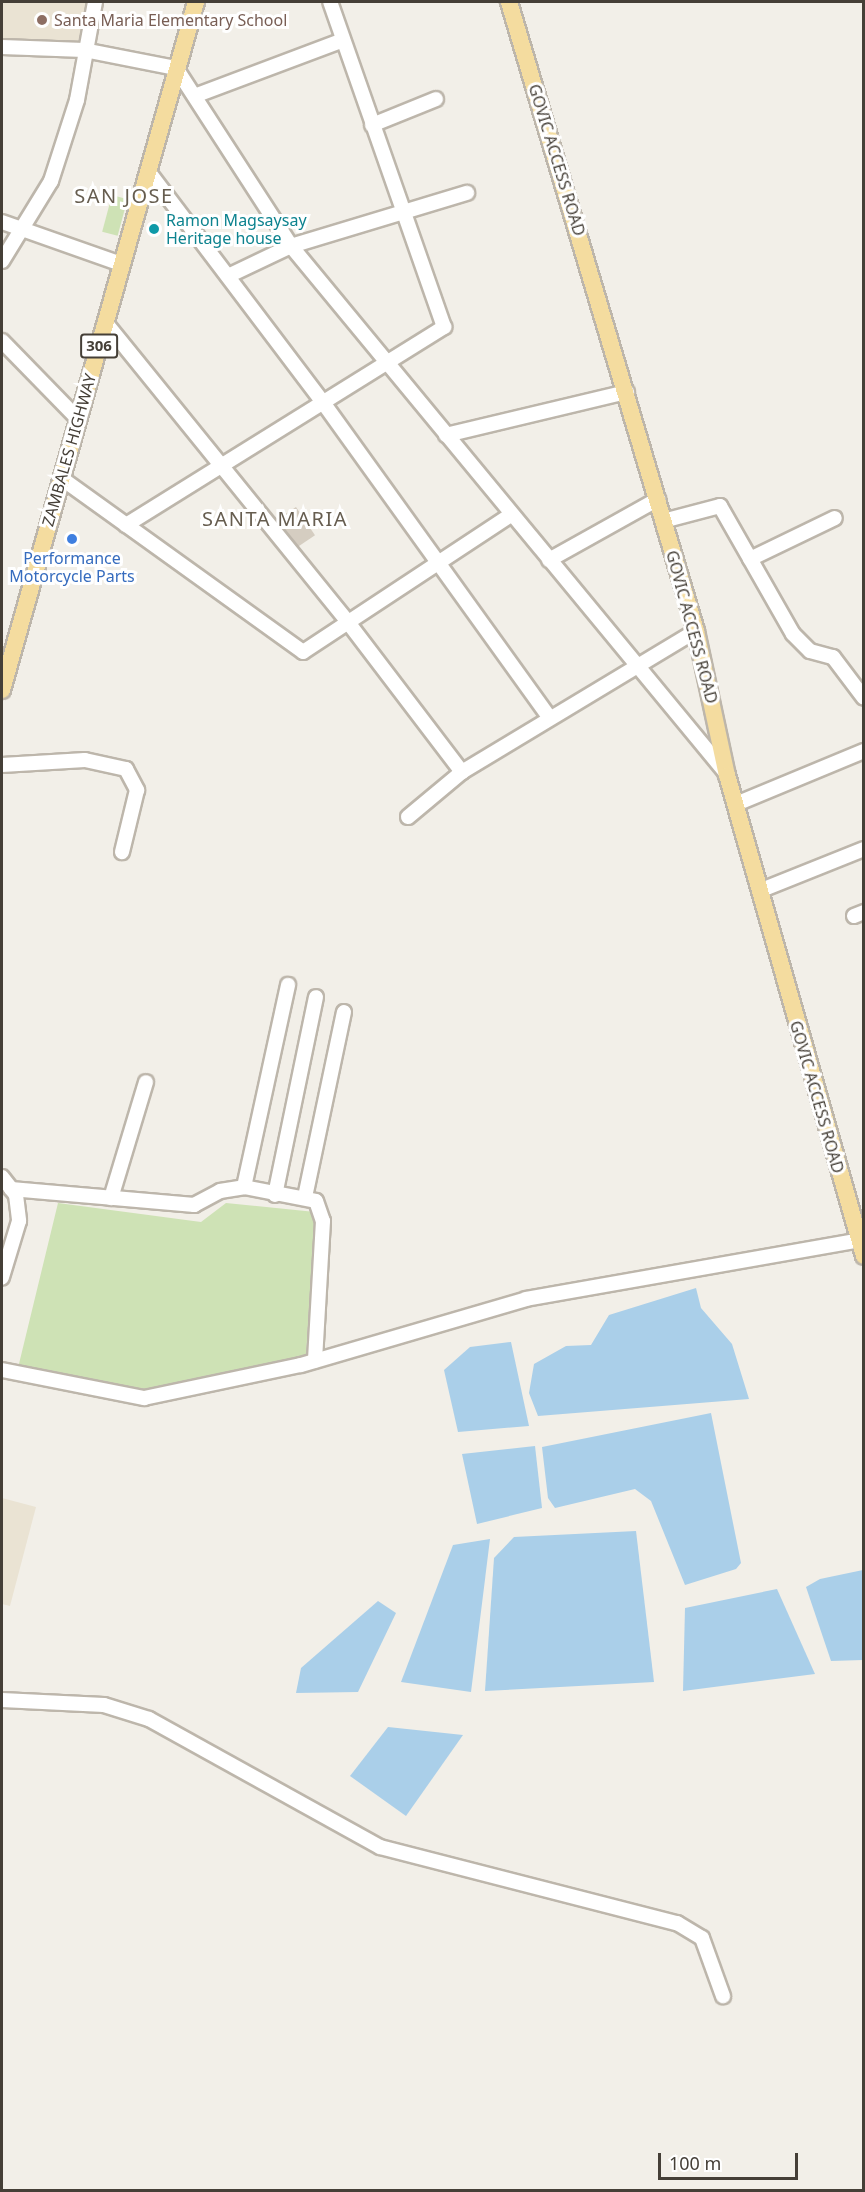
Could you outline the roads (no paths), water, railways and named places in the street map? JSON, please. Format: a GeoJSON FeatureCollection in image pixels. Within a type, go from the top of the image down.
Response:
{"type":"FeatureCollection","features":[{"type":"Feature","properties":{"kind":"main road","name":"ZAMBALES HIGHWAY"},"geometry":{"type":"LineString","coordinates":[[2,690],[196,2]]}},
{"type":"Feature","properties":{"kind":"main road","name":"GOVIC ACCESS ROAD"},"geometry":{"type":"LineString","coordinates":[[509,2],[627,392],[696,631],[727,775],[861,1248]]}},
{"type":"Feature","properties":{"kind":"street"},"geometry":{"type":"LineString","coordinates":[[2,261],[18,230],[51,181],[77,100],[84,50],[95,2]]}},
{"type":"Feature","properties":{"kind":"street"},"geometry":{"type":"LineString","coordinates":[[126,525],[219,463],[444,327],[330,2]]}},
{"type":"Feature","properties":{"kind":"street"},"geometry":{"type":"LineString","coordinates":[[197,95],[343,40]]}},
{"type":"Feature","properties":{"kind":"street"},"geometry":{"type":"LineString","coordinates":[[2,47],[84,50],[176,68],[197,95],[291,246],[384,362],[727,775]]}},
{"type":"Feature","properties":{"kind":"street"},"geometry":{"type":"LineString","coordinates":[[372,125],[436,99]]}},
{"type":"Feature","properties":{"kind":"street"},"geometry":{"type":"LineString","coordinates":[[148,171],[322,401],[437,564],[550,718]]}},
{"type":"Feature","properties":{"kind":"street"},"geometry":{"type":"LineString","coordinates":[[228,276],[291,246],[467,193]]}},
{"type":"Feature","properties":{"kind":"street"},"geometry":{"type":"LineString","coordinates":[[2,222],[18,230],[121,264]]}},
{"type":"Feature","properties":{"kind":"street"},"geometry":{"type":"LineString","coordinates":[[105,322],[348,621],[462,772]]}},
{"type":"Feature","properties":{"kind":"street"},"geometry":{"type":"LineString","coordinates":[[2,341],[78,419]]}},
{"type":"Feature","properties":{"kind":"street"},"geometry":{"type":"LineString","coordinates":[[446,435],[627,392]]}},
{"type":"Feature","properties":{"kind":"street"},"geometry":{"type":"LineString","coordinates":[[61,478],[303,652],[511,515]]}},
{"type":"Feature","properties":{"kind":"street"},"geometry":{"type":"LineString","coordinates":[[549,560],[658,499]]}},
{"type":"Feature","properties":{"kind":"street"},"geometry":{"type":"LineString","coordinates":[[663,521],[720,506],[793,633],[810,651],[833,657],[864,698]]}},
{"type":"Feature","properties":{"kind":"street"},"geometry":{"type":"LineString","coordinates":[[750,559],[835,518]]}},
{"type":"Feature","properties":{"kind":"street"},"geometry":{"type":"LineString","coordinates":[[408,817],[462,772],[635,663],[696,631]]}},
{"type":"Feature","properties":{"kind":"street"},"geometry":{"type":"LineString","coordinates":[[736,804],[864,751]]}},
{"type":"Feature","properties":{"kind":"street"},"geometry":{"type":"LineString","coordinates":[[2,765],[86,760],[126,769],[136,790],[122,852]]}},
{"type":"Feature","properties":{"kind":"street"},"geometry":{"type":"LineString","coordinates":[[759,891],[864,849]]}},
{"type":"Feature","properties":{"kind":"street"},"geometry":{"type":"LineString","coordinates":[[244,1187],[288,985]]}},
{"type":"Feature","properties":{"kind":"street"},"geometry":{"type":"LineString","coordinates":[[275,1195],[316,997]]}},
{"type":"Feature","properties":{"kind":"street"},"geometry":{"type":"LineString","coordinates":[[305,1197],[344,1012]]}},
{"type":"Feature","properties":{"kind":"street"},"geometry":{"type":"LineString","coordinates":[[111,1198],[146,1082]]}},
{"type":"Feature","properties":{"kind":"street"},"geometry":{"type":"LineString","coordinates":[[2,1177],[11,1189],[19,1221],[2,1277]]}},
{"type":"Feature","properties":{"kind":"street"},"geometry":{"type":"LineString","coordinates":[[11,1189],[194,1205],[220,1191],[244,1187],[275,1195],[305,1197],[322,1208],[315,1361]]}},
{"type":"Feature","properties":{"kind":"street"},"geometry":{"type":"LineString","coordinates":[[2,1370],[144,1398],[315,1361],[526,1299],[861,1248]]}},
{"type":"Feature","properties":{"kind":"street"},"geometry":{"type":"LineString","coordinates":[[2,1700],[104,1705],[149,1719],[380,1847],[677,1923],[702,1938],[723,1996]]}},
{"type":"Feature","properties":{"kind":"water"},"geometry":{"type":"Polygon","coordinates":[[[696,1288],[701,1308],[732,1344],[749,1399],[538,1416],[529,1393],[534,1364],[566,1346],[591,1345],[609,1315],[696,1288]]]}},
{"type":"Feature","properties":{"kind":"water"},"geometry":{"type":"Polygon","coordinates":[[[511,1342],[529,1426],[458,1432],[444,1370],[470,1347],[511,1342]]]}},
{"type":"Feature","properties":{"kind":"water"},"geometry":{"type":"Polygon","coordinates":[[[711,1413],[741,1563],[736,1569],[685,1585],[651,1501],[635,1489],[555,1508],[548,1498],[542,1447],[711,1413]]]}},
{"type":"Feature","properties":{"kind":"water"},"geometry":{"type":"Polygon","coordinates":[[[535,1446],[542,1508],[477,1524],[462,1454],[535,1446]]]}},
{"type":"Feature","properties":{"kind":"water"},"geometry":{"type":"Polygon","coordinates":[[[636,1531],[654,1682],[485,1691],[494,1558],[514,1537],[636,1531]]]}},
{"type":"Feature","properties":{"kind":"water"},"geometry":{"type":"Polygon","coordinates":[[[490,1539],[471,1692],[401,1682],[453,1545],[490,1539]]]}},
{"type":"Feature","properties":{"kind":"water"},"geometry":{"type":"Polygon","coordinates":[[[863,1570],[863,1660],[831,1661],[806,1587],[820,1579],[863,1570]]]}},
{"type":"Feature","properties":{"kind":"water"},"geometry":{"type":"Polygon","coordinates":[[[777,1589],[815,1674],[683,1691],[685,1608],[777,1589]]]}},
{"type":"Feature","properties":{"kind":"water"},"geometry":{"type":"Polygon","coordinates":[[[378,1601],[396,1613],[358,1692],[296,1693],[301,1668],[378,1601]]]}},
{"type":"Feature","properties":{"kind":"water"},"geometry":{"type":"Polygon","coordinates":[[[388,1727],[463,1735],[406,1816],[350,1776],[388,1727]]]}},
{"type":"Feature","properties":{"kind":"place","name":"Santa Maria Elementary School"},"geometry":{"type":"Point","coordinates":[42,20]}},
{"type":"Feature","properties":{"kind":"place","name":"Ramon Magsaysay Heritage house"},"geometry":{"type":"Point","coordinates":[154,229]}},
{"type":"Feature","properties":{"kind":"place","name":"Performance Motorcycle Parts"},"geometry":{"type":"Point","coordinates":[72,539]}},
{"type":"Feature","properties":{"kind":"district","name":"SAN JOSE"},"geometry":{"type":"Point","coordinates":[124,195]}},
{"type":"Feature","properties":{"kind":"district","name":"SANTA MARIA"},"geometry":{"type":"Point","coordinates":[275,518]}}]}
